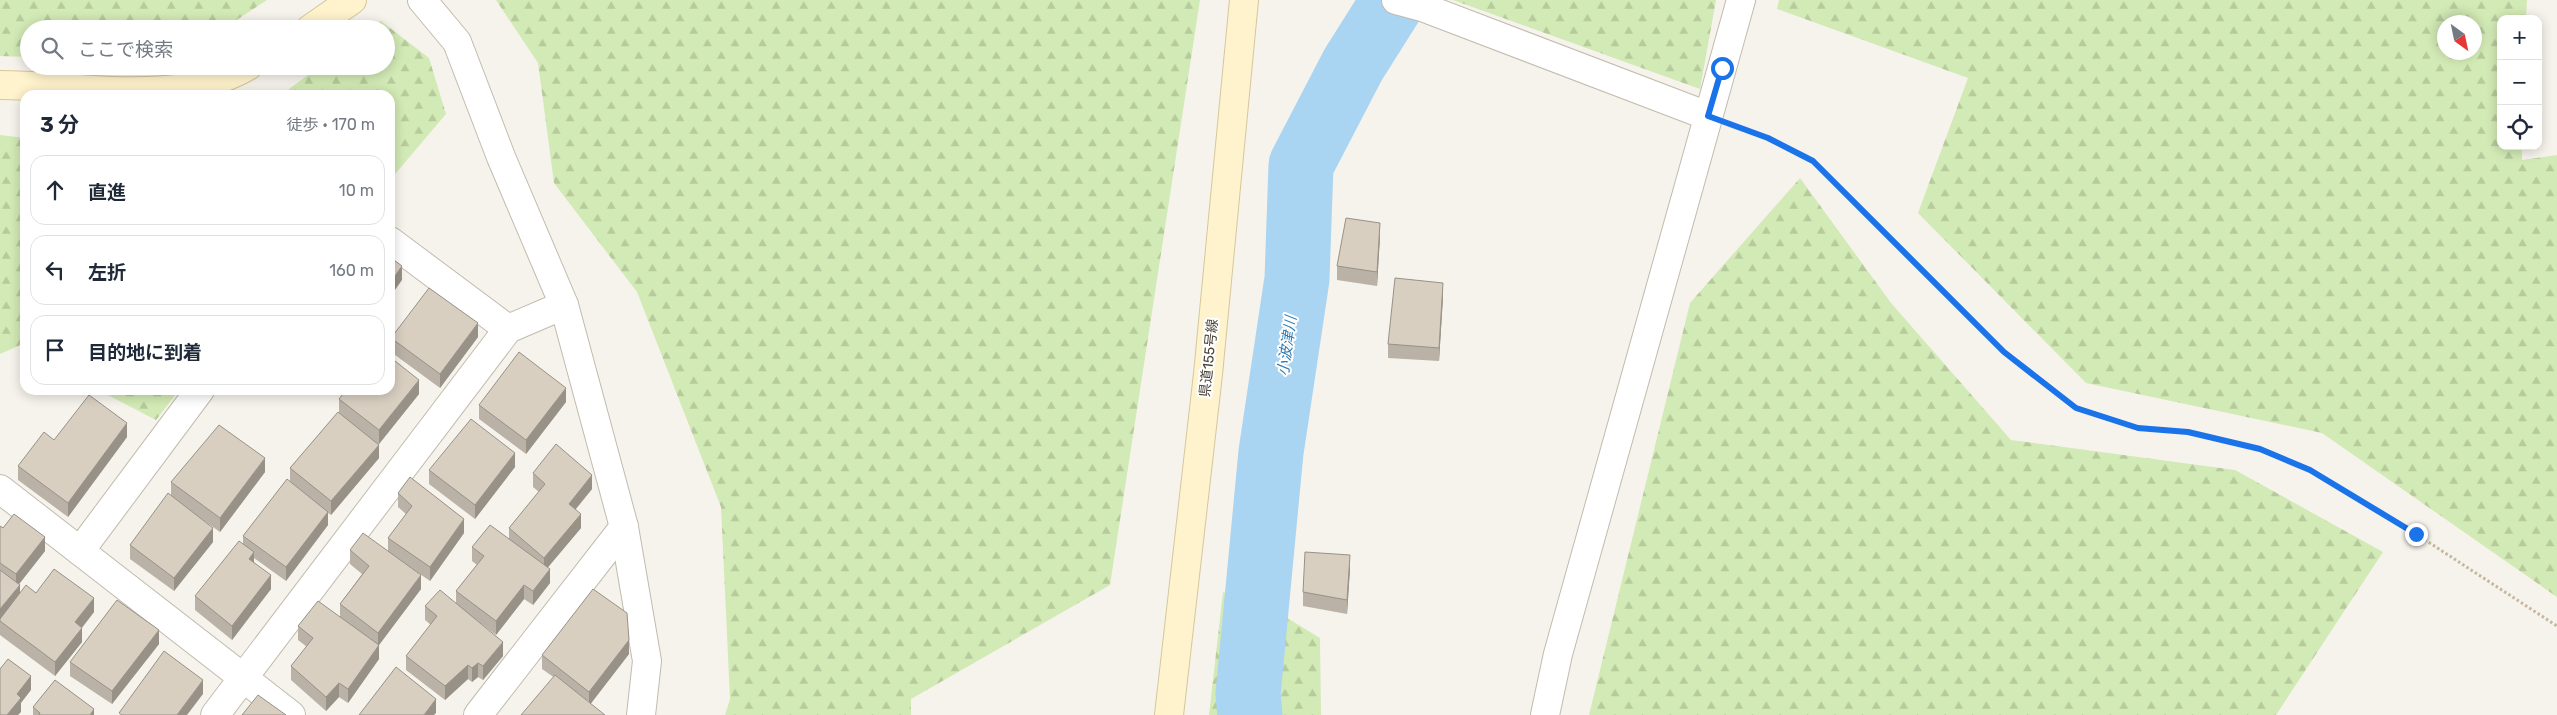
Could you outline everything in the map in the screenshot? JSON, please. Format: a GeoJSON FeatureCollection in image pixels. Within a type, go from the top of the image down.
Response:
{"type":"FeatureCollection","features":[{"type":"Feature","properties":{"kind":"main road"},"geometry":{"type":"LineString","coordinates":[[323,20],[352,0]]}},
{"type":"Feature","properties":{"kind":"main road","name":"県道155号線"},"geometry":{"type":"LineString","coordinates":[[1169,715],[1208,374],[1244,0]]}},
{"type":"Feature","properties":{"kind":"main road"},"geometry":{"type":"LineString","coordinates":[[147,90],[181,89],[208,83],[227,75]]}},
{"type":"Feature","properties":{"kind":"main road"},"geometry":{"type":"LineString","coordinates":[[0,85],[46,85],[102,90]]}},
{"type":"Feature","properties":{"kind":"street"},"geometry":{"type":"LineString","coordinates":[[422,0],[457,42],[501,157],[564,305],[624,527],[647,661],[642,715]]}},
{"type":"Feature","properties":{"kind":"street"},"geometry":{"type":"LineString","coordinates":[[1545,715],[1558,654],[1741,0]]}},
{"type":"Feature","properties":{"kind":"street"},"geometry":{"type":"LineString","coordinates":[[1409,3],[1708,116]]}},
{"type":"Feature","properties":{"kind":"street"},"geometry":{"type":"LineString","coordinates":[[395,245],[508,329]]}},
{"type":"Feature","properties":{"kind":"street"},"geometry":{"type":"LineString","coordinates":[[215,715],[508,329],[564,305]]}},
{"type":"Feature","properties":{"kind":"street"},"geometry":{"type":"LineString","coordinates":[[80,551],[196,395]]}},
{"type":"Feature","properties":{"kind":"street"},"geometry":{"type":"LineString","coordinates":[[0,489],[290,715]]}},
{"type":"Feature","properties":{"kind":"street"},"geometry":{"type":"LineString","coordinates":[[478,715],[624,527]]}},
{"type":"Feature","properties":{"kind":"path"},"geometry":{"type":"LineString","coordinates":[[1708,116],[1768,138],[1813,161],[2004,352],[2076,408],[2138,428],[2188,432],[2260,449],[2310,470],[2416,534],[2557,626]]}},
{"type":"Feature","properties":{"kind":"green space"},"geometry":{"type":"Polygon","coordinates":[[[0,0],[267,0],[237,20],[20,20],[20,57],[0,56],[0,0]]]}},
{"type":"Feature","properties":{"kind":"green space"},"geometry":{"type":"Polygon","coordinates":[[[496,0],[1200,0],[1110,585],[911,699],[911,715],[725,715],[730,699],[721,507],[637,292],[554,183],[538,63],[496,0]]]}},
{"type":"Feature","properties":{"kind":"green space"},"geometry":{"type":"Polygon","coordinates":[[[1453,0],[1716,0],[1700,89],[1453,0]]]}},
{"type":"Feature","properties":{"kind":"green space"},"geometry":{"type":"Polygon","coordinates":[[[1779,0],[2527,0],[2526,15],[2497,15],[2497,150],[2522,150],[2522,160],[2557,155],[2557,597],[2322,433],[2086,383],[1918,213],[1968,78],[1777,9],[1779,0]]]}},
{"type":"Feature","properties":{"kind":"green space"},"geometry":{"type":"Polygon","coordinates":[[[395,32],[429,58],[446,114],[395,174],[395,90],[288,90],[308,75],[395,75],[395,32]]]}},
{"type":"Feature","properties":{"kind":"green space"},"geometry":{"type":"Polygon","coordinates":[[[0,135],[20,137],[20,345],[0,354],[0,135]]]}},
{"type":"Feature","properties":{"kind":"green space"},"geometry":{"type":"Polygon","coordinates":[[[1800,178],[1891,303],[2011,440],[2235,470],[2383,552],[2276,715],[1589,715],[1690,303],[1800,178]]]}},
{"type":"Feature","properties":{"kind":"green space"},"geometry":{"type":"Polygon","coordinates":[[[108,395],[175,395],[156,420],[108,395]]]}},
{"type":"Feature","properties":{"kind":"green space"},"geometry":{"type":"Polygon","coordinates":[[[1223,592],[1274,610],[1320,638],[1321,715],[1209,715],[1223,592]]]}},
{"type":"Feature","properties":{"kind":"building"},"geometry":{"type":"Polygon","coordinates":[[[1346,218],[1380,223],[1377,272],[1337,266],[1346,218]]]}},
{"type":"Feature","properties":{"kind":"building"},"geometry":{"type":"Polygon","coordinates":[[[395,261],[402,266],[395,276],[395,261]]]}},
{"type":"Feature","properties":{"kind":"building"},"geometry":{"type":"Polygon","coordinates":[[[1395,278],[1443,283],[1439,348],[1388,344],[1395,278]]]}},
{"type":"Feature","properties":{"kind":"building"},"geometry":{"type":"Polygon","coordinates":[[[429,288],[478,323],[440,374],[395,341],[395,333],[429,288]]]}},
{"type":"Feature","properties":{"kind":"building"},"geometry":{"type":"Polygon","coordinates":[[[519,352],[566,388],[526,440],[479,405],[519,352]]]}},
{"type":"Feature","properties":{"kind":"building"},"geometry":{"type":"Polygon","coordinates":[[[395,361],[419,380],[379,430],[339,399],[342,395],[395,395],[395,361]]]}},
{"type":"Feature","properties":{"kind":"building"},"geometry":{"type":"Polygon","coordinates":[[[89,395],[127,423],[68,503],[18,466],[44,432],[54,440],[89,395]]]}},
{"type":"Feature","properties":{"kind":"building"},"geometry":{"type":"Polygon","coordinates":[[[338,412],[379,445],[331,501],[290,468],[338,412]]]}},
{"type":"Feature","properties":{"kind":"building"},"geometry":{"type":"Polygon","coordinates":[[[471,419],[515,453],[475,505],[429,470],[471,419]]]}},
{"type":"Feature","properties":{"kind":"building"},"geometry":{"type":"Polygon","coordinates":[[[219,425],[265,458],[220,518],[171,482],[219,425]]]}},
{"type":"Feature","properties":{"kind":"building"},"geometry":{"type":"Polygon","coordinates":[[[556,444],[592,475],[569,504],[581,514],[544,558],[509,528],[545,484],[533,473],[556,444]]]}},
{"type":"Feature","properties":{"kind":"building"},"geometry":{"type":"Polygon","coordinates":[[[410,477],[464,519],[430,567],[388,538],[412,506],[398,493],[410,477]]]}},
{"type":"Feature","properties":{"kind":"building"},"geometry":{"type":"Polygon","coordinates":[[[287,479],[328,512],[286,567],[243,536],[287,479]]]}},
{"type":"Feature","properties":{"kind":"building"},"geometry":{"type":"Polygon","coordinates":[[[168,493],[213,528],[174,578],[130,545],[168,493]]]}},
{"type":"Feature","properties":{"kind":"building"},"geometry":{"type":"Polygon","coordinates":[[[14,514],[45,537],[16,574],[0,563],[0,526],[3,528],[14,514]]]}},
{"type":"Feature","properties":{"kind":"building"},"geometry":{"type":"Polygon","coordinates":[[[490,525],[550,569],[533,591],[524,585],[496,621],[456,591],[484,556],[472,547],[490,525]]]}},
{"type":"Feature","properties":{"kind":"building"},"geometry":{"type":"Polygon","coordinates":[[[363,533],[421,575],[378,633],[340,604],[369,566],[350,550],[363,533]]]}},
{"type":"Feature","properties":{"kind":"building"},"geometry":{"type":"Polygon","coordinates":[[[239,541],[254,552],[249,559],[271,575],[232,626],[195,596],[239,541]]]}},
{"type":"Feature","properties":{"kind":"building"},"geometry":{"type":"Polygon","coordinates":[[[1305,552],[1350,555],[1347,600],[1303,592],[1305,552]]]}},
{"type":"Feature","properties":{"kind":"building"},"geometry":{"type":"Polygon","coordinates":[[[54,569],[94,598],[75,622],[82,628],[55,662],[0,621],[26,585],[36,593],[54,569]]]}},
{"type":"Feature","properties":{"kind":"building"},"geometry":{"type":"Polygon","coordinates":[[[0,570],[20,585],[0,609],[0,570]]]}},
{"type":"Feature","properties":{"kind":"building"},"geometry":{"type":"Polygon","coordinates":[[[593,589],[627,613],[629,640],[589,692],[542,655],[593,589]]]}},
{"type":"Feature","properties":{"kind":"building"},"geometry":{"type":"Polygon","coordinates":[[[440,590],[503,642],[483,666],[478,663],[472,668],[468,665],[445,686],[406,656],[437,616],[425,606],[440,590]]]}},
{"type":"Feature","properties":{"kind":"building"},"geometry":{"type":"Polygon","coordinates":[[[117,600],[159,630],[112,691],[70,662],[117,600]]]}},
{"type":"Feature","properties":{"kind":"building"},"geometry":{"type":"Polygon","coordinates":[[[318,601],[379,645],[348,689],[339,683],[326,697],[291,666],[313,638],[298,626],[318,601]]]}},
{"type":"Feature","properties":{"kind":"building"},"geometry":{"type":"Polygon","coordinates":[[[164,651],[203,680],[177,715],[122,715],[119,713],[164,651]]]}},
{"type":"Feature","properties":{"kind":"building"},"geometry":{"type":"Polygon","coordinates":[[[8,659],[31,676],[17,694],[21,698],[7,715],[0,715],[0,669],[8,659]]]}},
{"type":"Feature","properties":{"kind":"building"},"geometry":{"type":"Polygon","coordinates":[[[396,667],[436,699],[424,715],[359,715],[396,667]]]}},
{"type":"Feature","properties":{"kind":"building"},"geometry":{"type":"Polygon","coordinates":[[[555,675],[605,715],[521,715],[555,675]]]}},
{"type":"Feature","properties":{"kind":"building"},"geometry":{"type":"Polygon","coordinates":[[[55,680],[94,709],[90,715],[39,715],[40,713],[33,707],[55,680]]]}},
{"type":"Feature","properties":{"kind":"building"},"geometry":{"type":"Polygon","coordinates":[[[258,695],[286,715],[242,715],[258,695]]]}},
{"type":"Feature","properties":{"kind":"waterway","name":"小波津川"},"geometry":{"type":"LineString","coordinates":[[1250,715],[1248,694],[1271,452],[1297,279],[1301,165],[1353,65],[1394,0]]}},
{"type":"Feature","properties":{"kind":"route"},"geometry":{"type":"LineString","coordinates":[[1722,68],[1708,116],[1768,138],[1813,161],[2004,352],[2076,408],[2138,428],[2188,432],[2260,449],[2310,470],[2416,534]]}}]}
